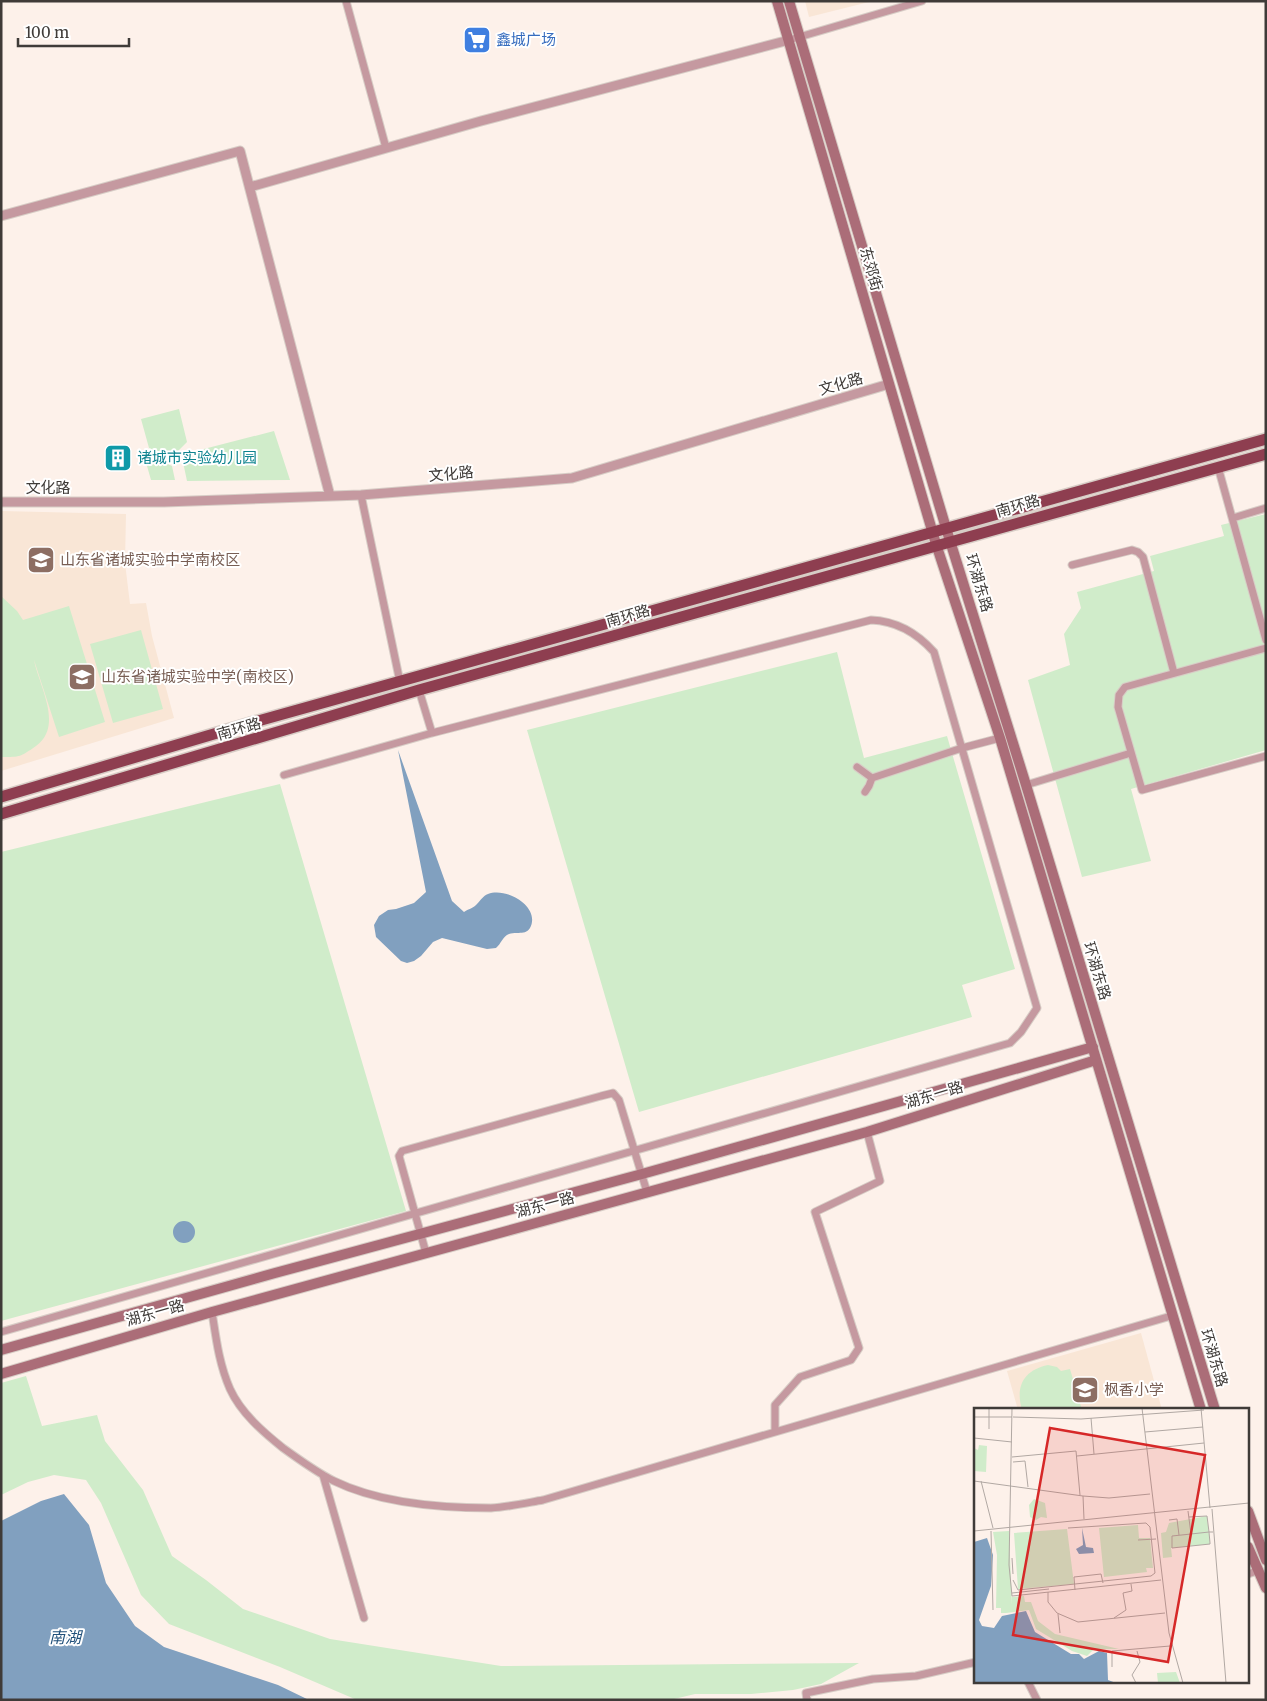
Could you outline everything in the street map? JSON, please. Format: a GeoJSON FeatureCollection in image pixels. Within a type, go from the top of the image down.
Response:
{"type":"FeatureCollection","features":[{"type":"Feature","properties":{"kind":"highway","name":"南环路"},"geometry":{"type":"LineString","coordinates":[[1,797],[251,723],[1266,439]]}},
{"type":"Feature","properties":{"kind":"highway","name":"南环路"},"geometry":{"type":"LineString","coordinates":[[1,814],[419,690],[936,544],[1266,454]]}},
{"type":"Feature","properties":{"kind":"main road","name":"东郊街"},"geometry":{"type":"LineString","coordinates":[[777,1],[936,544]]}},
{"type":"Feature","properties":{"kind":"main road","name":"东郊街"},"geometry":{"type":"LineString","coordinates":[[790,1],[950,541]]}},
{"type":"Feature","properties":{"kind":"main road","name":"环湖东路"},"geometry":{"type":"LineString","coordinates":[[950,541],[1026,785],[1213,1408]]}},
{"type":"Feature","properties":{"kind":"main road","name":"环湖东路"},"geometry":{"type":"LineString","coordinates":[[936,544],[1000,738],[1171,1316],[1200,1408]]}},
{"type":"Feature","properties":{"kind":"main road","name":"湖东一路"},"geometry":{"type":"LineString","coordinates":[[1,1350],[642,1174],[1092,1047]]}},
{"type":"Feature","properties":{"kind":"main road","name":"湖东一路"},"geometry":{"type":"LineString","coordinates":[[1,1374],[212,1312],[867,1132],[1096,1060]]}},
{"type":"Feature","properties":{"kind":"main road"},"geometry":{"type":"LineString","coordinates":[[1250,1516],[1266,1560]]}},
{"type":"Feature","properties":{"kind":"main road"},"geometry":{"type":"LineString","coordinates":[[1250,1557],[1253,1572],[1266,1588]]}},
{"type":"Feature","properties":{"kind":"street"},"geometry":{"type":"LineString","coordinates":[[346,1],[386,148]]}},
{"type":"Feature","properties":{"kind":"street"},"geometry":{"type":"LineString","coordinates":[[250,187],[488,120],[789,40],[922,1]]}},
{"type":"Feature","properties":{"kind":"street"},"geometry":{"type":"LineString","coordinates":[[1,216],[240,151],[330,496]]}},
{"type":"Feature","properties":{"kind":"street","name":"文化路"},"geometry":{"type":"LineString","coordinates":[[1,502],[164,502],[361,495],[572,478],[890,384]]}},
{"type":"Feature","properties":{"kind":"street"},"geometry":{"type":"LineString","coordinates":[[1218,467],[1266,640]]}},
{"type":"Feature","properties":{"kind":"street"},"geometry":{"type":"LineString","coordinates":[[361,495],[400,682]]}},
{"type":"Feature","properties":{"kind":"street"},"geometry":{"type":"LineString","coordinates":[[1233,518],[1266,508]]}},
{"type":"Feature","properties":{"kind":"street"},"geometry":{"type":"LineString","coordinates":[[1072,566],[1132,550],[1138,552],[1143,557],[1174,673]]}},
{"type":"Feature","properties":{"kind":"street"},"geometry":{"type":"LineString","coordinates":[[1,1332],[1004,1045],[1010,1043],[1021,1032],[1037,1008],[934,652],[912,632],[898,625],[881,620],[871,620],[432,733],[284,775]]}},
{"type":"Feature","properties":{"kind":"street"},"geometry":{"type":"LineString","coordinates":[[1266,648],[1125,687],[1119,695],[1118,707],[1142,790],[1266,756]]}},
{"type":"Feature","properties":{"kind":"street"},"geometry":{"type":"LineString","coordinates":[[419,690],[432,733]]}},
{"type":"Feature","properties":{"kind":"street"},"geometry":{"type":"LineString","coordinates":[[872,778],[962,748],[1000,738]]}},
{"type":"Feature","properties":{"kind":"street"},"geometry":{"type":"LineString","coordinates":[[1026,785],[1131,752]]}},
{"type":"Feature","properties":{"kind":"street"},"geometry":{"type":"LineString","coordinates":[[857,767],[872,778]]}},
{"type":"Feature","properties":{"kind":"street"},"geometry":{"type":"LineString","coordinates":[[865,792],[872,778]]}},
{"type":"Feature","properties":{"kind":"street"},"geometry":{"type":"LineString","coordinates":[[426,1253],[399,1156],[402,1151],[572,1104],[613,1093],[619,1100],[648,1192]]}},
{"type":"Feature","properties":{"kind":"street"},"geometry":{"type":"LineString","coordinates":[[775,1431],[775,1405],[800,1376],[852,1360],[859,1348],[815,1212],[880,1181],[867,1132]]}},
{"type":"Feature","properties":{"kind":"street"},"geometry":{"type":"LineString","coordinates":[[212,1312],[220,1361],[231,1391],[261,1430],[313,1470],[350,1487],[384,1497],[442,1506],[492,1508],[543,1500],[1171,1316]]}},
{"type":"Feature","properties":{"kind":"street"},"geometry":{"type":"LineString","coordinates":[[323,1475],[364,1618]]}},
{"type":"Feature","properties":{"kind":"street"},"geometry":{"type":"LineString","coordinates":[[807,1700],[806,1692],[873,1679],[916,1676],[974,1662]]}},
{"type":"Feature","properties":{"kind":"street"},"geometry":{"type":"LineString","coordinates":[[1029,1684],[1037,1700]]}},
{"type":"Feature","properties":{"kind":"shaded area"},"geometry":{"type":"Polygon","coordinates":[[[805,1],[873,1],[809,17],[805,1]]]}},
{"type":"Feature","properties":{"kind":"shaded area","name":"山东省诸城实验中学(南校区)"},"geometry":{"type":"Polygon","coordinates":[[[1,511],[126,514],[125,563],[130,604],[146,603],[152,636],[174,718],[1,771],[1,511]]]}},
{"type":"Feature","properties":{"kind":"shaded area","name":"枫香小学"},"geometry":{"type":"Polygon","coordinates":[[[1141,1333],[1161,1408],[1017,1408],[1007,1371],[1141,1333]]]}},
{"type":"Feature","properties":{"kind":"green space"},"geometry":{"type":"Polygon","coordinates":[[[179,409],[187,442],[178,451],[161,455],[149,448],[141,419],[179,409]]]}},
{"type":"Feature","properties":{"kind":"green space"},"geometry":{"type":"Polygon","coordinates":[[[274,431],[290,480],[187,481],[183,462],[196,451],[274,431]]]}},
{"type":"Feature","properties":{"kind":"green space"},"geometry":{"type":"Polygon","coordinates":[[[143,452],[172,466],[175,480],[151,480],[143,452]]]}},
{"type":"Feature","properties":{"kind":"green space"},"geometry":{"type":"Polygon","coordinates":[[[1266,514],[1266,750],[1131,789],[1151,861],[1082,877],[1028,680],[1070,665],[1064,634],[1081,608],[1077,592],[1154,571],[1150,556],[1224,536],[1221,525],[1266,514]]]}},
{"type":"Feature","properties":{"kind":"green space"},"geometry":{"type":"Polygon","coordinates":[[[1,596],[17,611],[23,620],[69,606],[105,722],[59,737],[34,660],[47,705],[48,728],[44,738],[27,752],[20,756],[1,757],[1,596]]]}},
{"type":"Feature","properties":{"kind":"green space"},"geometry":{"type":"Polygon","coordinates":[[[141,630],[163,709],[113,723],[90,644],[141,630]]]}},
{"type":"Feature","properties":{"kind":"green space"},"geometry":{"type":"Polygon","coordinates":[[[837,652],[864,758],[947,736],[1015,969],[962,985],[972,1017],[639,1112],[527,730],[837,652]]]}},
{"type":"Feature","properties":{"kind":"green space"},"geometry":{"type":"Polygon","coordinates":[[[280,784],[406,1211],[1,1321],[1,852],[280,784]]]}},
{"type":"Feature","properties":{"kind":"green space"},"geometry":{"type":"Polygon","coordinates":[[[1048,1365],[1057,1367],[1061,1371],[1070,1369],[1081,1408],[1022,1408],[1020,1394],[1023,1380],[1027,1375],[1040,1367],[1048,1365]]]}},
{"type":"Feature","properties":{"kind":"green space"},"geometry":{"type":"Polygon","coordinates":[[[26,1376],[42,1426],[97,1415],[105,1441],[143,1490],[172,1556],[243,1609],[330,1639],[501,1666],[859,1663],[821,1684],[793,1690],[751,1694],[695,1694],[670,1700],[357,1700],[280,1667],[169,1624],[141,1595],[101,1503],[86,1480],[54,1475],[28,1482],[1,1495],[1,1383],[26,1376]]]}},
{"type":"Feature","properties":{"kind":"water"},"geometry":{"type":"Polygon","coordinates":[[[398,750],[452,901],[464,912],[474,907],[488,894],[504,893],[513,896],[527,906],[531,913],[530,928],[526,932],[509,934],[505,936],[496,948],[487,949],[442,938],[433,942],[414,961],[407,963],[401,961],[376,937],[374,925],[379,916],[388,910],[414,903],[426,892],[398,750]]]}},
{"type":"Feature","properties":{"kind":"water"},"geometry":{"type":"Polygon","coordinates":[[[184,1221],[192,1224],[195,1232],[192,1240],[184,1243],[176,1240],[173,1232],[176,1224],[184,1221]]]}},
{"type":"Feature","properties":{"kind":"water","name":"南湖"},"geometry":{"type":"Polygon","coordinates":[[[64,1494],[89,1525],[106,1583],[135,1626],[164,1647],[278,1685],[309,1700],[1,1700],[1,1521],[41,1501],[64,1494]]]}},
{"type":"Feature","properties":{"kind":"place","name":"鑫城广场"},"geometry":{"type":"Point","coordinates":[477,40]}},
{"type":"Feature","properties":{"kind":"place","name":"诸城市实验幼儿园"},"geometry":{"type":"Point","coordinates":[118,458]}},
{"type":"Feature","properties":{"kind":"place","name":"山东省诸城实验中学南校区"},"geometry":{"type":"Point","coordinates":[41,560]}},
{"type":"Feature","properties":{"kind":"place","name":"山东省诸城实验中学(南校区)"},"geometry":{"type":"Point","coordinates":[82,677]}},
{"type":"Feature","properties":{"kind":"place","name":"枫香小学"},"geometry":{"type":"Point","coordinates":[1085,1390]}}]}
